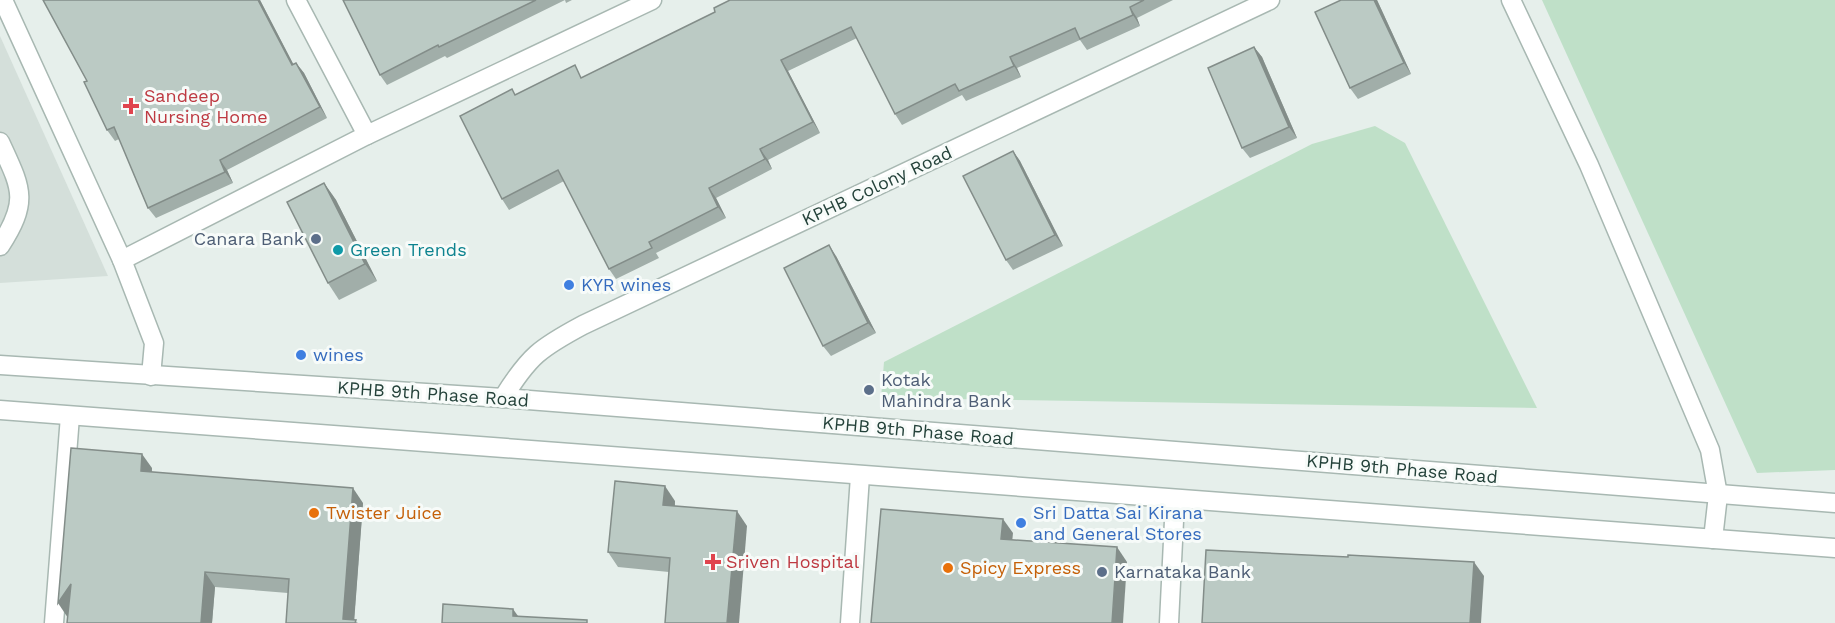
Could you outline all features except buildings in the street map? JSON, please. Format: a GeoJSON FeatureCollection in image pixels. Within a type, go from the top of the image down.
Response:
{"type":"FeatureCollection","features":[{"type":"Feature","properties":{"kind":"street"},"geometry":{"type":"LineString","coordinates":[[3,0],[122,260],[154,343],[151,376]]}},
{"type":"Feature","properties":{"kind":"street"},"geometry":{"type":"LineString","coordinates":[[296,0],[367,135]]}},
{"type":"Feature","properties":{"kind":"street"},"geometry":{"type":"LineString","coordinates":[[122,260],[367,135],[652,0]]}},
{"type":"Feature","properties":{"kind":"street","name":"KPHB Colony Road"},"geometry":{"type":"LineString","coordinates":[[503,398],[524,364],[548,344],[574,330],[1249,5],[1270,0]]}},
{"type":"Feature","properties":{"kind":"street"},"geometry":{"type":"LineString","coordinates":[[1511,0],[1589,165],[1710,450],[1718,495],[1713,539]]}},
{"type":"Feature","properties":{"kind":"street"},"geometry":{"type":"LineString","coordinates":[[0,142],[18,183],[21,205],[11,229],[0,246]]}},
{"type":"Feature","properties":{"kind":"street","name":"KPHB 9th Phase Road"},"geometry":{"type":"LineString","coordinates":[[0,365],[503,398],[1835,503]]}},
{"type":"Feature","properties":{"kind":"street"},"geometry":{"type":"LineString","coordinates":[[0,410],[1835,549]]}},
{"type":"Feature","properties":{"kind":"street"},"geometry":{"type":"LineString","coordinates":[[54,623],[70,416]]}},
{"type":"Feature","properties":{"kind":"street"},"geometry":{"type":"LineString","coordinates":[[850,623],[860,476]]}},
{"type":"Feature","properties":{"kind":"street"},"geometry":{"type":"LineString","coordinates":[[1169,623],[1175,500]]}},
{"type":"Feature","properties":{"kind":"shaded area"},"geometry":{"type":"Polygon","coordinates":[[[0,36],[108,276],[0,283],[0,36]]]}},
{"type":"Feature","properties":{"kind":"green space"},"geometry":{"type":"Polygon","coordinates":[[[1542,0],[1835,0],[1835,470],[1757,473],[1542,0]]]}},
{"type":"Feature","properties":{"kind":"green space"},"geometry":{"type":"Polygon","coordinates":[[[1375,126],[1405,143],[1537,408],[881,398],[884,362],[1312,144],[1375,126]]]}},
{"type":"Feature","properties":{"kind":"place","name":"Sandeep Nursing Home"},"geometry":{"type":"Point","coordinates":[131,106]}},
{"type":"Feature","properties":{"kind":"place","name":"Canara Bank"},"geometry":{"type":"Point","coordinates":[316,239]}},
{"type":"Feature","properties":{"kind":"place","name":"Green Trends"},"geometry":{"type":"Point","coordinates":[338,250]}},
{"type":"Feature","properties":{"kind":"place","name":"KYR wines"},"geometry":{"type":"Point","coordinates":[569,285]}},
{"type":"Feature","properties":{"kind":"place","name":"wines"},"geometry":{"type":"Point","coordinates":[301,355]}},
{"type":"Feature","properties":{"kind":"place","name":"Kotak Mahindra Bank"},"geometry":{"type":"Point","coordinates":[869,390]}},
{"type":"Feature","properties":{"kind":"place","name":"Twister Juice"},"geometry":{"type":"Point","coordinates":[314,513]}},
{"type":"Feature","properties":{"kind":"place","name":"Sri Datta Sai Kirana and General Stores"},"geometry":{"type":"Point","coordinates":[1021,523]}},
{"type":"Feature","properties":{"kind":"place","name":"Sriven Hospital"},"geometry":{"type":"Point","coordinates":[713,562]}},
{"type":"Feature","properties":{"kind":"place","name":"Spicy Express"},"geometry":{"type":"Point","coordinates":[948,568]}},
{"type":"Feature","properties":{"kind":"place","name":"Karnataka Bank"},"geometry":{"type":"Point","coordinates":[1102,572]}}]}
